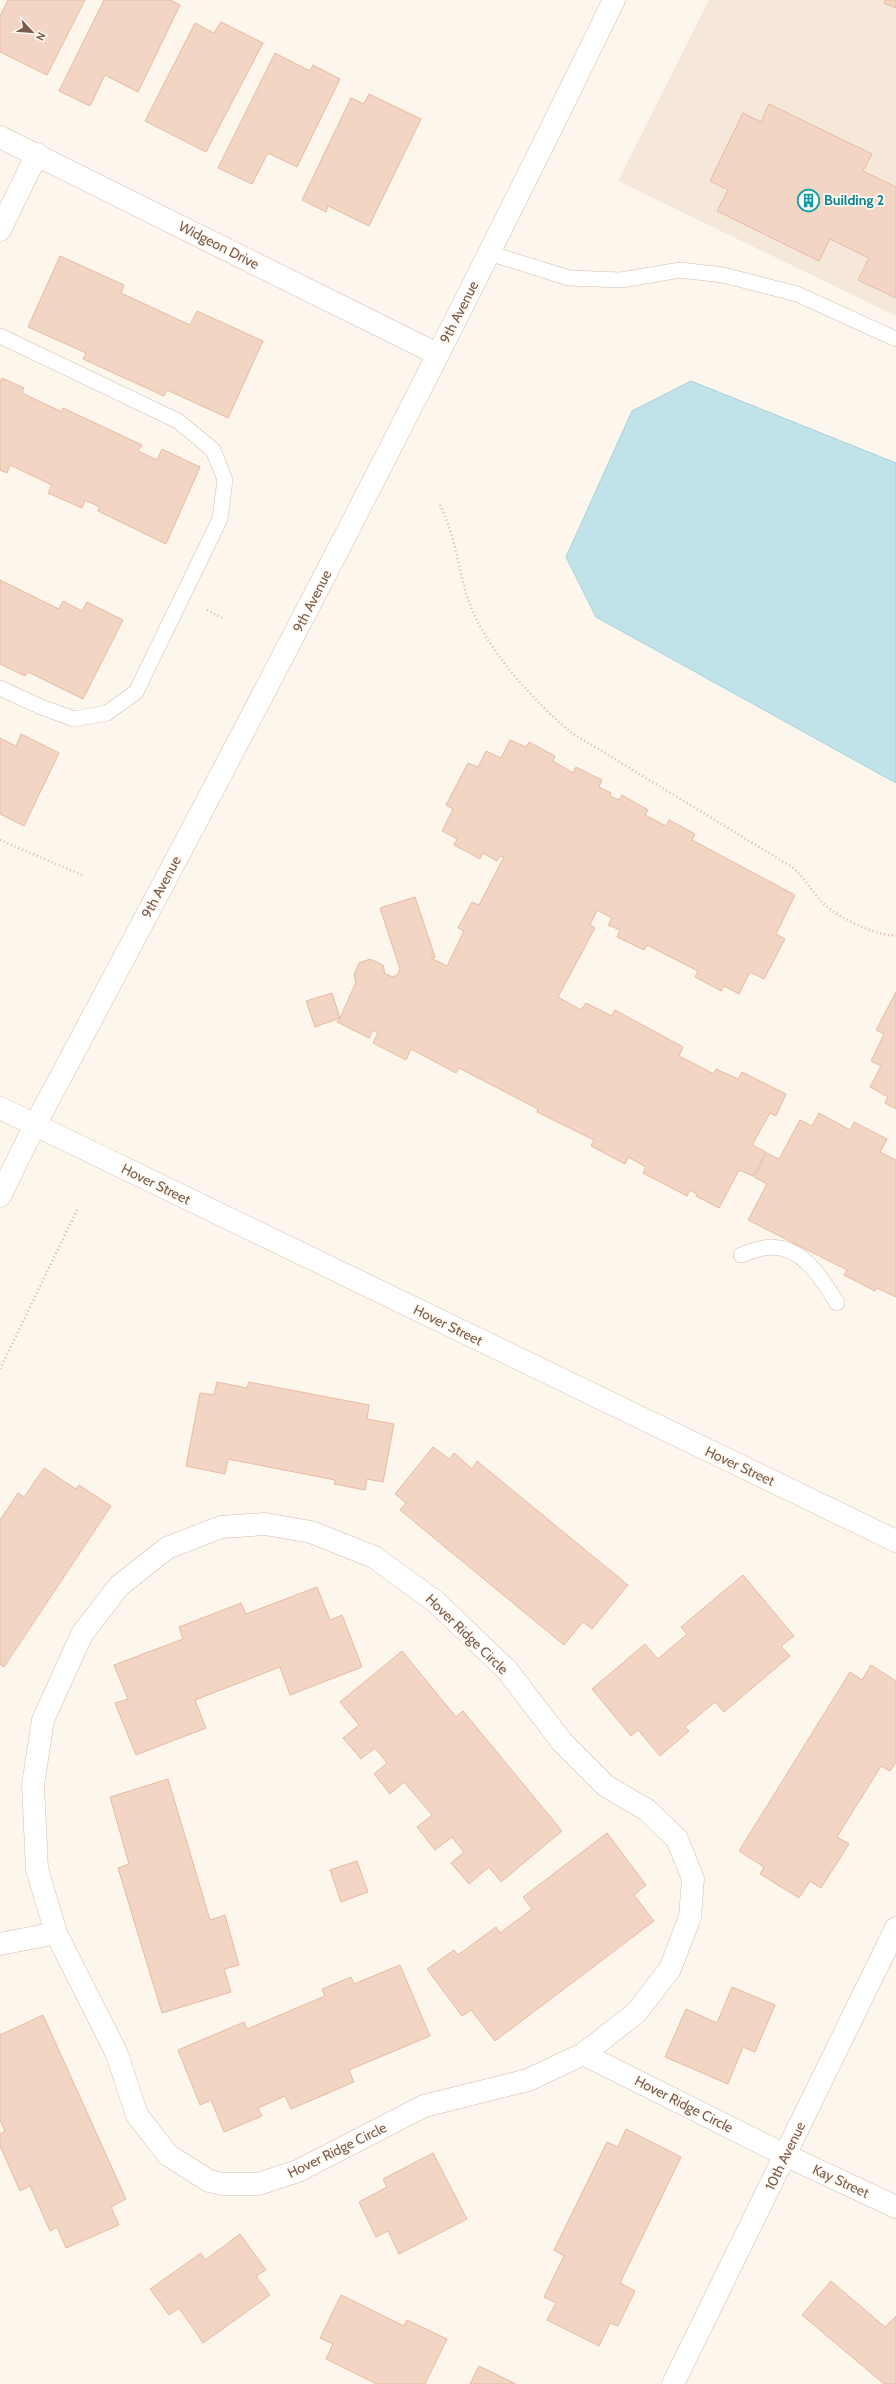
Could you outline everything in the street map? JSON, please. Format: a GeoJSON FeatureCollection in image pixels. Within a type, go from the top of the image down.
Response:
{"type":"FeatureCollection","features":[{"type":"Feature","properties":{"kind":"street","name":"9th Avenue"},"geometry":{"type":"LineString","coordinates":[[0,1196],[35,1125],[300,625],[489,253],[614,0]]}},
{"type":"Feature","properties":{"kind":"street","name":"Widgeon Drive"},"geometry":{"type":"LineString","coordinates":[[0,136],[437,354]]}},
{"type":"Feature","properties":{"kind":"street"},"geometry":{"type":"LineString","coordinates":[[0,230],[37,154]]}},
{"type":"Feature","properties":{"kind":"street","name":"Hover Street"},"geometry":{"type":"LineString","coordinates":[[0,1108],[896,1541]]}},
{"type":"Feature","properties":{"kind":"street","name":"Hover Ridge Circle"},"geometry":{"type":"LineString","coordinates":[[265,1524],[311,1532],[374,1557],[436,1602],[507,1670],[562,1742],[606,1786],[647,1810],[677,1840],[693,1879],[690,1917],[670,1969],[636,2013],[583,2054],[528,2080],[424,2106],[298,2171],[258,2184],[216,2183],[208,2181],[168,2155],[137,2115],[117,2054],[56,1934],[37,1868],[33,1785],[43,1720],[82,1634],[119,1586],[167,1548],[221,1527],[265,1524]]}},
{"type":"Feature","properties":{"kind":"street","name":"10th Avenue"},"geometry":{"type":"LineString","coordinates":[[674,2384],[896,1928]]}},
{"type":"Feature","properties":{"kind":"street"},"geometry":{"type":"LineString","coordinates":[[0,1944],[56,1934]]}},
{"type":"Feature","properties":{"kind":"street","name":"Hover Ridge Circle"},"geometry":{"type":"LineString","coordinates":[[583,2054],[785,2155]]}},
{"type":"Feature","properties":{"kind":"street","name":"Kay Street"},"geometry":{"type":"LineString","coordinates":[[785,2155],[896,2208]]}},
{"type":"Feature","properties":{"kind":"lane"},"geometry":{"type":"LineString","coordinates":[[489,253],[568,278],[621,280],[680,270],[723,275],[797,294],[896,339]]}},
{"type":"Feature","properties":{"kind":"lane"},"geometry":{"type":"LineString","coordinates":[[0,336],[178,421],[213,450],[225,480],[220,519],[136,692],[107,713],[74,719],[41,708],[0,688]]}},
{"type":"Feature","properties":{"kind":"lane"},"geometry":{"type":"LineString","coordinates":[[741,1255],[771,1247],[800,1255],[817,1273],[837,1303]]}},
{"type":"Feature","properties":{"kind":"path"},"geometry":{"type":"LineString","coordinates":[[440,505],[448,520],[468,598],[479,625],[510,668],[545,711],[572,733],[792,867],[804,877],[824,904],[836,912],[862,926],[896,936]]}},
{"type":"Feature","properties":{"kind":"path"},"geometry":{"type":"LineString","coordinates":[[0,840],[82,875]]}},
{"type":"Feature","properties":{"kind":"path"},"geometry":{"type":"LineString","coordinates":[[0,1369],[77,1210]]}},
{"type":"Feature","properties":{"kind":"shaded area"},"geometry":{"type":"Polygon","coordinates":[[[709,0],[896,0],[896,316],[618,181],[709,0]]]}},
{"type":"Feature","properties":{"kind":"water"},"geometry":{"type":"Polygon","coordinates":[[[691,381],[896,463],[896,783],[596,617],[566,557],[632,411],[691,381]]]}},
{"type":"Feature","properties":{"kind":"building"},"geometry":{"type":"Polygon","coordinates":[[[8,0],[85,0],[47,75],[0,52],[0,16],[8,0]]]}},
{"type":"Feature","properties":{"kind":"building"},"geometry":{"type":"Polygon","coordinates":[[[104,0],[170,0],[180,5],[138,92],[105,75],[90,106],[59,91],[104,0]]]}},
{"type":"Feature","properties":{"kind":"building"},"geometry":{"type":"Polygon","coordinates":[[[885,0],[896,0],[896,8],[884,3],[885,0]]]}},
{"type":"Feature","properties":{"kind":"building"},"geometry":{"type":"Polygon","coordinates":[[[221,22],[263,43],[206,152],[145,121],[195,23],[214,33],[221,22]]]}},
{"type":"Feature","properties":{"kind":"building"},"geometry":{"type":"Polygon","coordinates":[[[275,53],[310,71],[313,65],[340,79],[297,167],[268,153],[252,184],[218,168],[275,53]]]}},
{"type":"Feature","properties":{"kind":"building"},"geometry":{"type":"Polygon","coordinates":[[[369,94],[421,119],[369,226],[328,206],[326,212],[302,200],[351,98],[364,104],[369,94]]]}},
{"type":"Feature","properties":{"kind":"building","name":"Building 2"},"geometry":{"type":"Polygon","coordinates":[[[769,104],[872,154],[863,171],[896,187],[896,298],[858,280],[869,258],[830,239],[819,261],[717,211],[728,190],[710,181],[743,113],[761,122],[769,104]]]}},
{"type":"Feature","properties":{"kind":"building"},"geometry":{"type":"Polygon","coordinates":[[[60,256],[124,285],[121,293],[190,325],[197,311],[263,341],[228,418],[167,390],[164,396],[83,359],[86,353],[28,327],[60,256]]]}},
{"type":"Feature","properties":{"kind":"building"},"geometry":{"type":"Polygon","coordinates":[[[2,378],[24,388],[22,393],[62,412],[63,408],[142,445],[138,451],[157,460],[162,449],[200,467],[166,544],[98,511],[100,507],[85,500],[82,508],[48,493],[52,485],[10,465],[7,473],[0,470],[0,382],[2,378]]]}},
{"type":"Feature","properties":{"kind":"building"},"geometry":{"type":"Polygon","coordinates":[[[0,580],[59,609],[63,601],[82,611],[87,602],[123,620],[83,699],[28,672],[25,676],[0,664],[0,580]]]}},
{"type":"Feature","properties":{"kind":"building"},"geometry":{"type":"Polygon","coordinates":[[[21,734],[59,753],[24,826],[0,814],[0,738],[16,746],[21,734]]]}},
{"type":"Feature","properties":{"kind":"building"},"geometry":{"type":"Polygon","coordinates":[[[510,740],[526,747],[529,742],[555,756],[553,761],[573,773],[576,767],[602,780],[599,787],[611,793],[610,796],[619,800],[622,795],[648,810],[645,815],[666,826],[669,820],[695,834],[692,840],[795,895],[776,934],[785,939],[764,979],[750,972],[739,994],[724,986],[721,991],[695,977],[698,971],[647,945],[644,950],[617,937],[620,930],[608,925],[612,918],[597,910],[590,925],[595,928],[558,997],[581,1010],[586,1003],[612,1016],[615,1010],[683,1047],[679,1056],[714,1074],[716,1069],[738,1079],[742,1072],[786,1094],[776,1116],[770,1113],[752,1145],[766,1152],[753,1176],[739,1170],[719,1208],[696,1196],[697,1194],[690,1190],[687,1196],[643,1173],[646,1167],[628,1157],[625,1164],[591,1146],[594,1140],[537,1112],[538,1109],[459,1068],[456,1073],[411,1049],[406,1060],[373,1043],[378,1033],[373,1030],[369,1038],[337,1022],[356,982],[354,975],[359,963],[370,959],[383,965],[385,974],[393,977],[397,975],[400,969],[380,908],[415,897],[435,957],[431,958],[447,966],[464,931],[458,928],[472,902],[479,905],[504,857],[500,856],[497,861],[483,853],[480,859],[454,845],[457,839],[442,831],[453,809],[446,805],[468,763],[478,767],[486,751],[501,758],[510,740]]]}},
{"type":"Feature","properties":{"kind":"building"},"geometry":{"type":"Polygon","coordinates":[[[896,992],[896,1109],[885,1103],[888,1097],[870,1087],[881,1066],[871,1061],[884,1034],[876,1030],[896,992]]]}},
{"type":"Feature","properties":{"kind":"building"},"geometry":{"type":"Polygon","coordinates":[[[332,993],[340,1018],[315,1027],[306,1001],[332,993]]]}},
{"type":"Feature","properties":{"kind":"building"},"geometry":{"type":"Polygon","coordinates":[[[819,1113],[850,1130],[854,1122],[887,1139],[880,1152],[896,1160],[896,1297],[877,1288],[875,1291],[844,1275],[847,1270],[748,1220],[767,1184],[754,1177],[767,1153],[779,1159],[800,1120],[812,1126],[819,1113]]]}},
{"type":"Feature","properties":{"kind":"building"},"geometry":{"type":"Polygon","coordinates":[[[217,1382],[247,1388],[249,1382],[369,1405],[367,1419],[394,1424],[383,1482],[367,1479],[365,1490],[334,1484],[335,1480],[228,1459],[225,1474],[186,1466],[200,1393],[214,1395],[217,1382]]]}},
{"type":"Feature","properties":{"kind":"building"},"geometry":{"type":"Polygon","coordinates":[[[433,1447],[449,1459],[454,1453],[472,1469],[477,1461],[628,1585],[592,1629],[583,1622],[564,1645],[400,1510],[406,1503],[395,1494],[433,1447]]]}},
{"type":"Feature","properties":{"kind":"building"},"geometry":{"type":"Polygon","coordinates":[[[44,1468],[76,1489],[79,1485],[111,1506],[4,1667],[0,1664],[0,1520],[18,1493],[24,1497],[44,1468]]]}},
{"type":"Feature","properties":{"kind":"building"},"geometry":{"type":"Polygon","coordinates":[[[743,1575],[794,1636],[781,1646],[790,1656],[724,1712],[715,1702],[685,1727],[689,1731],[660,1756],[638,1730],[631,1736],[592,1689],[645,1644],[658,1659],[687,1634],[681,1627],[743,1575]]]}},
{"type":"Feature","properties":{"kind":"building"},"geometry":{"type":"Polygon","coordinates":[[[317,1587],[330,1620],[342,1615],[362,1667],[290,1695],[280,1667],[195,1700],[206,1728],[136,1755],[115,1703],[128,1699],[114,1665],[183,1639],[179,1627],[241,1603],[246,1614],[317,1587]]]}},
{"type":"Feature","properties":{"kind":"building"},"geometry":{"type":"Polygon","coordinates":[[[402,1651],[456,1717],[463,1711],[562,1831],[501,1882],[489,1867],[469,1884],[451,1863],[464,1852],[452,1837],[435,1850],[417,1827],[432,1815],[404,1782],[390,1794],[374,1774],[387,1763],[375,1748],[361,1759],[343,1738],[359,1725],[340,1702],[402,1651]]]}},
{"type":"Feature","properties":{"kind":"building"},"geometry":{"type":"Polygon","coordinates":[[[871,1665],[896,1681],[896,1762],[890,1771],[881,1766],[837,1837],[849,1844],[821,1888],[810,1881],[799,1898],[760,1874],[764,1867],[739,1851],[850,1672],[862,1680],[871,1665]]]}},
{"type":"Feature","properties":{"kind":"building"},"geometry":{"type":"Polygon","coordinates":[[[168,1779],[210,1920],[225,1915],[239,1965],[224,1969],[231,1992],[162,2013],[118,1868],[129,1864],[110,1797],[168,1779]]]}},
{"type":"Feature","properties":{"kind":"building"},"geometry":{"type":"Polygon","coordinates":[[[607,1833],[646,1885],[634,1895],[654,1921],[495,2041],[471,2010],[462,2016],[427,1969],[454,1950],[458,1955],[496,1927],[500,1933],[532,1909],[523,1897],[607,1833]]]}},
{"type":"Feature","properties":{"kind":"building"},"geometry":{"type":"Polygon","coordinates":[[[357,1861],[368,1892],[341,1902],[330,1870],[357,1861]]]}},
{"type":"Feature","properties":{"kind":"building"},"geometry":{"type":"Polygon","coordinates":[[[400,1965],[430,2036],[349,2070],[354,2082],[291,2109],[285,2096],[258,2108],[262,2116],[224,2132],[211,2100],[200,2105],[178,2050],[244,2022],[247,2029],[325,1996],[322,1989],[351,1977],[354,1984],[400,1965]]]}},
{"type":"Feature","properties":{"kind":"building"},"geometry":{"type":"Polygon","coordinates":[[[732,1987],[775,2005],[755,2052],[743,2047],[728,2084],[665,2057],[686,2009],[717,2023],[732,1987]]]}},
{"type":"Feature","properties":{"kind":"building"},"geometry":{"type":"Polygon","coordinates":[[[43,2015],[126,2199],[111,2207],[119,2225],[66,2248],[57,2227],[50,2231],[30,2186],[20,2191],[0,2146],[0,2134],[5,2131],[0,2120],[0,2035],[43,2015]]]}},
{"type":"Feature","properties":{"kind":"building"},"geometry":{"type":"Polygon","coordinates":[[[626,2129],[681,2157],[620,2283],[635,2291],[618,2326],[610,2323],[599,2346],[547,2320],[556,2303],[544,2297],[564,2256],[554,2250],[607,2142],[618,2147],[626,2129]]]}},
{"type":"Feature","properties":{"kind":"building"},"geometry":{"type":"Polygon","coordinates":[[[433,2153],[467,2219],[399,2254],[388,2231],[376,2237],[359,2202],[387,2187],[383,2179],[433,2153]]]}},
{"type":"Feature","properties":{"kind":"building"},"geometry":{"type":"Polygon","coordinates":[[[240,2234],[266,2270],[256,2276],[270,2295],[203,2343],[179,2308],[169,2315],[150,2289],[201,2253],[205,2260],[240,2234]]]}},
{"type":"Feature","properties":{"kind":"building"},"geometry":{"type":"Polygon","coordinates":[[[831,2281],[885,2327],[896,2316],[896,2384],[884,2384],[802,2315],[831,2281]]]}},
{"type":"Feature","properties":{"kind":"building"},"geometry":{"type":"Polygon","coordinates":[[[341,2295],[404,2326],[407,2320],[447,2339],[425,2384],[377,2384],[326,2359],[333,2344],[320,2338],[341,2295]]]}},
{"type":"Feature","properties":{"kind":"building"},"geometry":{"type":"Polygon","coordinates":[[[479,2366],[516,2384],[470,2384],[479,2366]]]}},
{"type":"Feature","properties":{"kind":"place","name":"Building 2"},"geometry":{"type":"Point","coordinates":[809,200]}}]}
